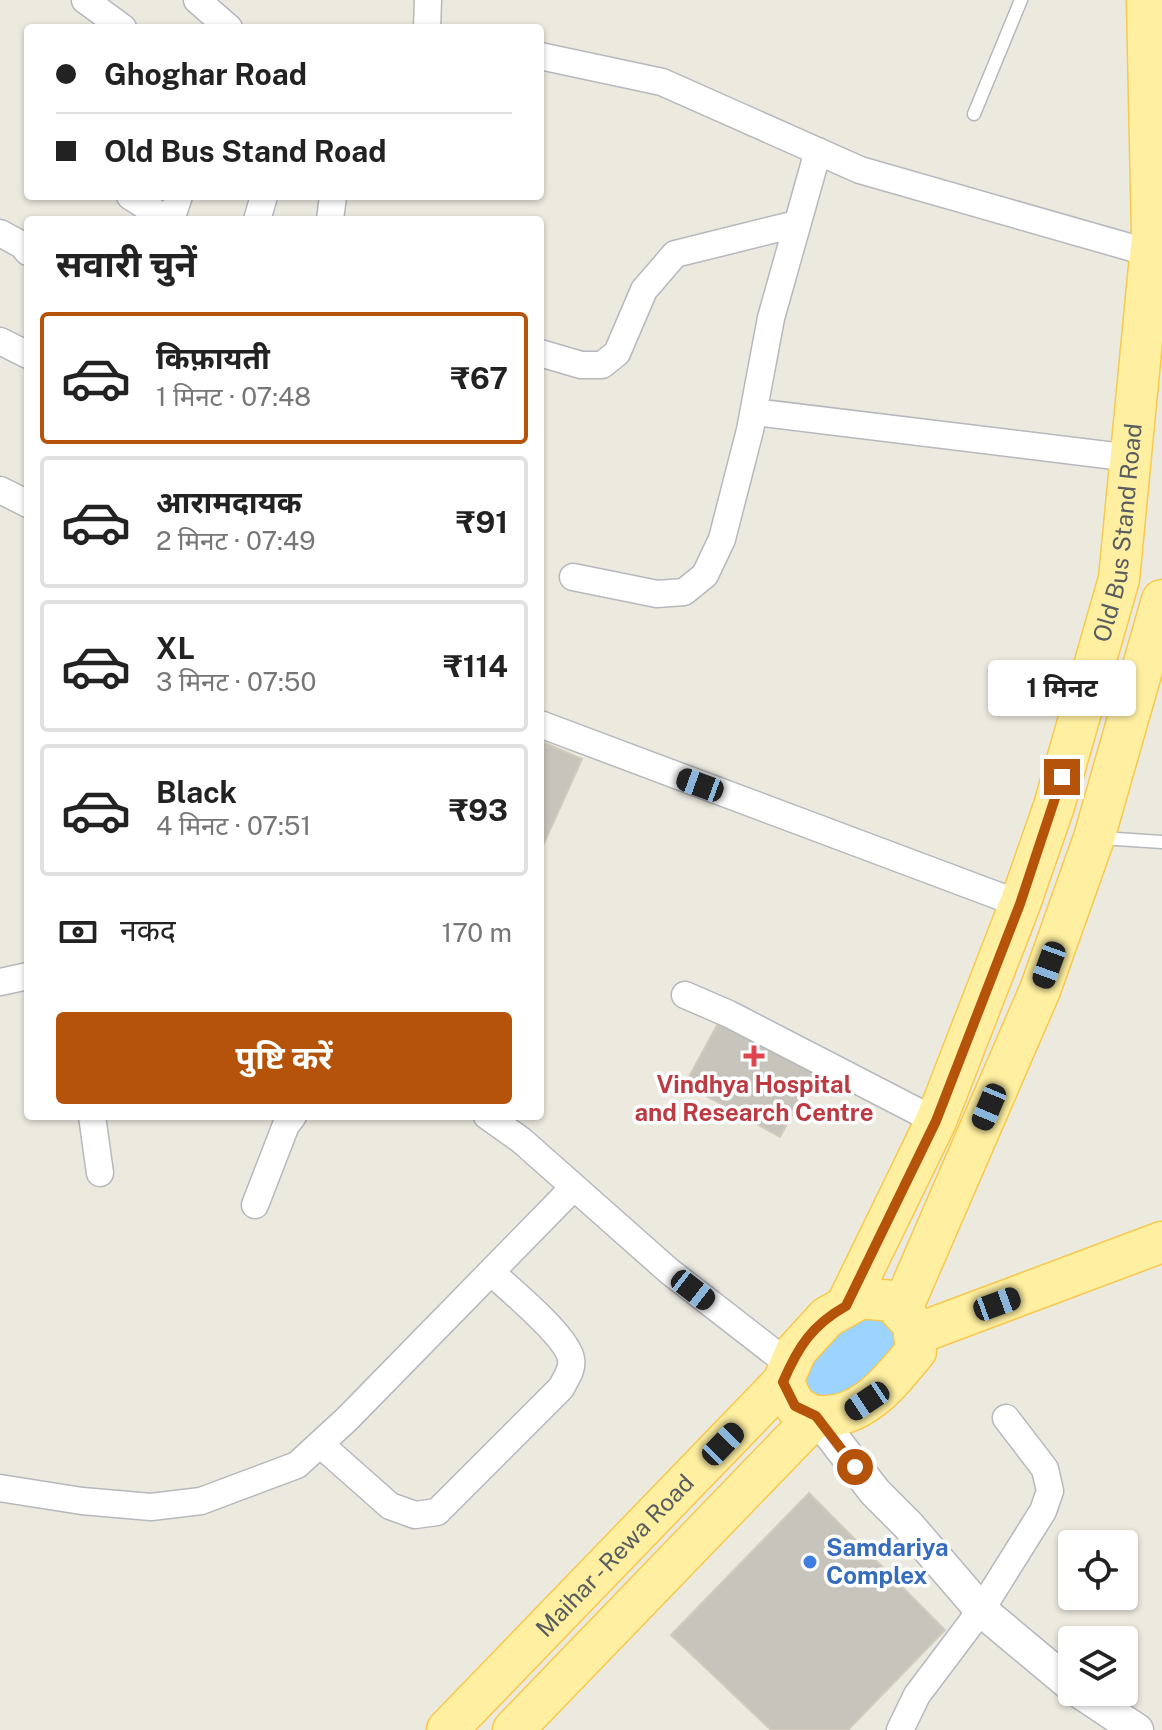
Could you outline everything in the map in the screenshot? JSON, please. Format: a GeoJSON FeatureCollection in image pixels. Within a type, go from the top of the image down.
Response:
{"type":"FeatureCollection","features":[{"type":"Feature","properties":{"kind":"main road","name":"Old Bus Stand Road"},"geometry":{"type":"LineString","coordinates":[[846,1306],[936,1121],[1020,904],[1054,806],[1119,579],[1156,252],[1152,236],[1147,0]]}},
{"type":"Feature","properties":{"kind":"main road","name":"Old Bus Stand Road"},"geometry":{"type":"LineString","coordinates":[[908,1323],[1040,990],[1094,838],[1162,600]]}},
{"type":"Feature","properties":{"kind":"main road"},"geometry":{"type":"LineString","coordinates":[[908,1323],[1162,1242]]}},
{"type":"Feature","properties":{"kind":"main road"},"geometry":{"type":"LineString","coordinates":[[861,1298],[892,1301],[908,1323],[916,1351],[884,1389],[849,1413],[816,1416],[795,1406],[787,1373],[796,1351],[827,1317],[846,1306],[861,1298]]}},
{"type":"Feature","properties":{"kind":"main road","name":"Maihar - Rewa Road"},"geometry":{"type":"LineString","coordinates":[[447,1730],[787,1373]]}},
{"type":"Feature","properties":{"kind":"main road","name":"Maihar - Rewa Road"},"geometry":{"type":"LineString","coordinates":[[513,1730],[816,1416]]}},
{"type":"Feature","properties":{"kind":"street"},"geometry":{"type":"LineString","coordinates":[[85,0],[118,24]]}},
{"type":"Feature","properties":{"kind":"street"},"geometry":{"type":"LineString","coordinates":[[197,0],[224,24]]}},
{"type":"Feature","properties":{"kind":"street"},"geometry":{"type":"LineString","coordinates":[[427,24],[428,0]]}},
{"type":"Feature","properties":{"kind":"street"},"geometry":{"type":"LineString","coordinates":[[544,57],[662,82],[860,170],[1156,252]]}},
{"type":"Feature","properties":{"kind":"street"},"geometry":{"type":"LineString","coordinates":[[573,577],[657,594],[684,592],[705,575],[722,539],[754,412],[771,318],[818,151]]}},
{"type":"Feature","properties":{"kind":"street"},"geometry":{"type":"LineString","coordinates":[[136,200],[162,216]]}},
{"type":"Feature","properties":{"kind":"street"},"geometry":{"type":"LineString","coordinates":[[544,354],[581,365],[602,365],[617,353],[644,290],[675,254],[796,224]]}},
{"type":"Feature","properties":{"kind":"street"},"geometry":{"type":"LineString","coordinates":[[0,233],[24,247]]}},
{"type":"Feature","properties":{"kind":"street"},"geometry":{"type":"LineString","coordinates":[[0,341],[24,353]]}},
{"type":"Feature","properties":{"kind":"street"},"geometry":{"type":"LineString","coordinates":[[754,412],[1131,458]]}},
{"type":"Feature","properties":{"kind":"street"},"geometry":{"type":"LineString","coordinates":[[0,490],[24,502]]}},
{"type":"Feature","properties":{"kind":"street"},"geometry":{"type":"LineString","coordinates":[[544,726],[1020,904]]}},
{"type":"Feature","properties":{"kind":"street"},"geometry":{"type":"LineString","coordinates":[[0,982],[24,977]]}},
{"type":"Feature","properties":{"kind":"street"},"geometry":{"type":"LineString","coordinates":[[685,995],[729,1014],[936,1121]]}},
{"type":"Feature","properties":{"kind":"street"},"geometry":{"type":"LineString","coordinates":[[93,1120],[100,1173]]}},
{"type":"Feature","properties":{"kind":"street"},"geometry":{"type":"LineString","coordinates":[[255,1205],[290,1120]]}},
{"type":"Feature","properties":{"kind":"street"},"geometry":{"type":"LineString","coordinates":[[493,1120],[521,1140],[787,1373]]}},
{"type":"Feature","properties":{"kind":"street"},"geometry":{"type":"LineString","coordinates":[[0,1488],[82,1501],[151,1507],[201,1501],[297,1465],[574,1187]]}},
{"type":"Feature","properties":{"kind":"street"},"geometry":{"type":"LineString","coordinates":[[320,1444],[390,1506],[415,1515],[437,1512],[561,1388],[571,1371],[571,1357],[561,1338],[491,1272]]}},
{"type":"Feature","properties":{"kind":"street"},"geometry":{"type":"LineString","coordinates":[[816,1416],[875,1492],[908,1525],[981,1610],[1058,1674]]}},
{"type":"Feature","properties":{"kind":"street"},"geometry":{"type":"LineString","coordinates":[[900,1730],[917,1695],[981,1610],[1043,1511],[1050,1491],[1045,1469],[1006,1418]]}},
{"type":"Feature","properties":{"kind":"street"},"geometry":{"type":"LineString","coordinates":[[1101,1706],[1137,1730]]}},
{"type":"Feature","properties":{"kind":"lane"},"geometry":{"type":"LineString","coordinates":[[974,114],[1021,0]]}},
{"type":"Feature","properties":{"kind":"lane"},"geometry":{"type":"LineString","coordinates":[[1094,838],[1162,842]]}},
{"type":"Feature","properties":{"kind":"water"},"geometry":{"type":"Polygon","coordinates":[[[861,1298],[914,1325],[884,1389],[795,1406],[796,1351],[861,1298]]]}},
{"type":"Feature","properties":{"kind":"building"},"geometry":{"type":"Polygon","coordinates":[[[544,743],[582,759],[544,843],[544,743]]]}},
{"type":"Feature","properties":{"kind":"building"},"geometry":{"type":"Polygon","coordinates":[[[721,1018],[816,1070],[780,1137],[685,1084],[721,1018]]]}},
{"type":"Feature","properties":{"kind":"building","name":"Samdariya Complex"},"geometry":{"type":"Polygon","coordinates":[[[809,1493],[945,1630],[848,1730],[771,1730],[671,1635],[809,1493]]]}},
{"type":"Feature","properties":{"kind":"place","name":"Vindhya Hospital and Research Centre"},"geometry":{"type":"Point","coordinates":[754,1056]}},
{"type":"Feature","properties":{"kind":"place","name":"Samdariya Complex"},"geometry":{"type":"Point","coordinates":[810,1562]}},
{"type":"Feature","properties":{"kind":"route"},"geometry":{"type":"LineString","coordinates":[[855,1467],[816,1416],[795,1406],[783,1382],[796,1351],[827,1317],[846,1306],[936,1121],[1020,904],[1062,777]]}}]}
